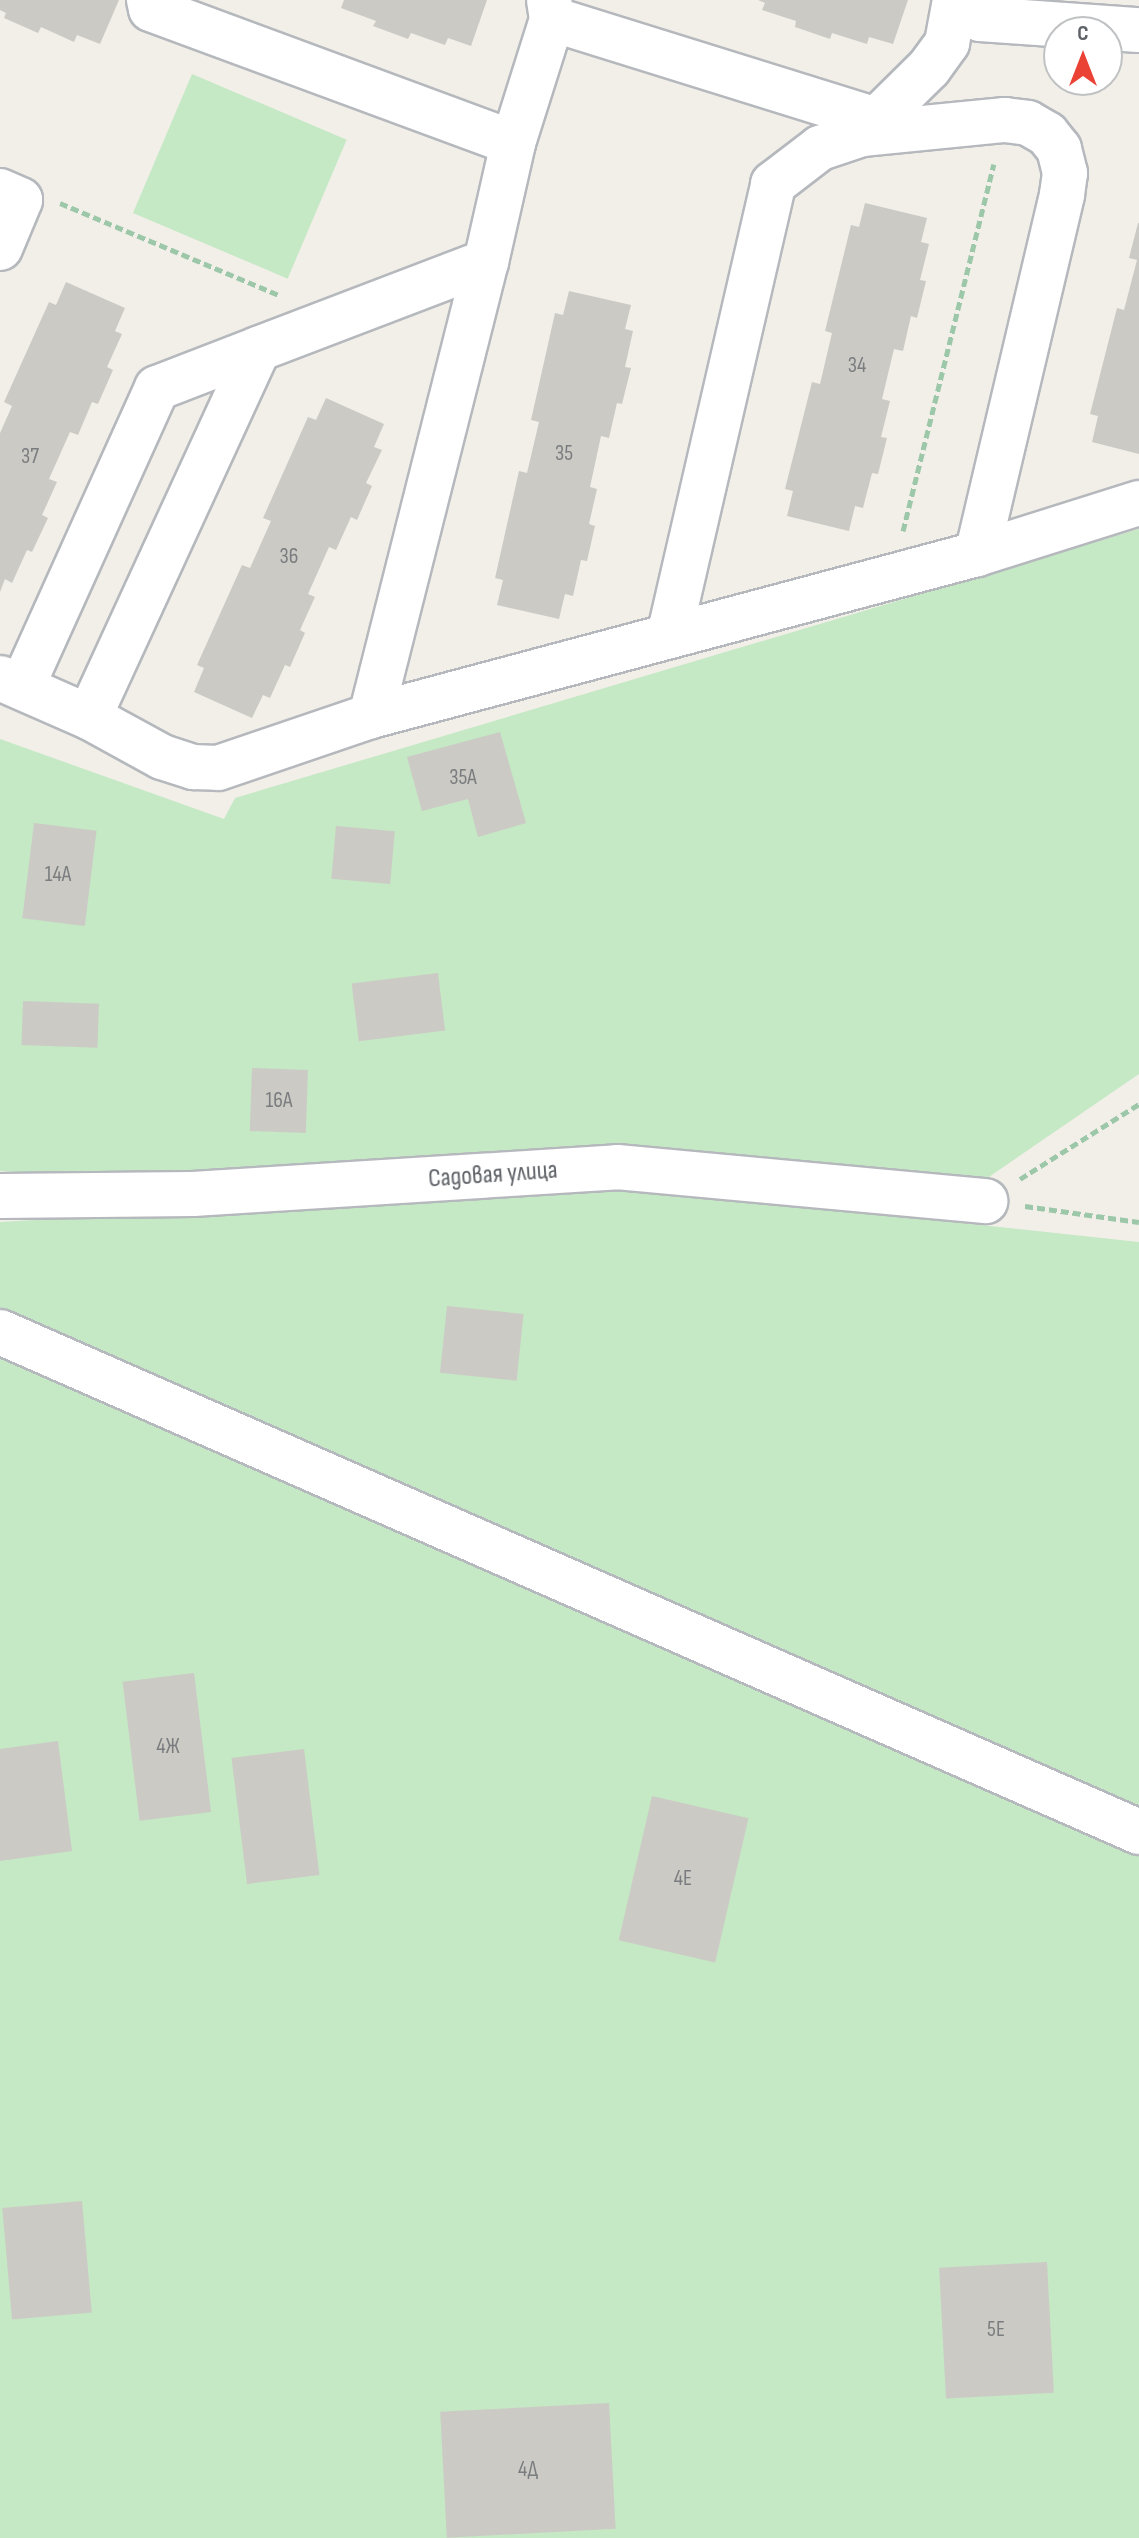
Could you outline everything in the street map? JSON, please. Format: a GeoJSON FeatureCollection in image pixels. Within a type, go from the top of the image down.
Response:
{"type":"FeatureCollection","features":[{"type":"Feature","properties":{"kind":"street"},"geometry":{"type":"LineString","coordinates":[[149,0],[151,9],[513,143]]}},
{"type":"Feature","properties":{"kind":"street"},"geometry":{"type":"LineString","coordinates":[[869,127],[929,68],[947,43],[955,4],[980,19],[1139,30]]}},
{"type":"Feature","properties":{"kind":"street"},"geometry":{"type":"LineString","coordinates":[[371,716],[486,262],[513,143],[550,10],[869,127]]}},
{"type":"Feature","properties":{"kind":"street"},"geometry":{"type":"LineString","coordinates":[[669,636],[773,184],[820,148],[869,127],[1005,120],[1028,123],[1047,134],[1059,149],[1065,173],[977,554]]}},
{"type":"Feature","properties":{"kind":"street"},"geometry":{"type":"LineString","coordinates":[[0,248],[10,195]]}},
{"type":"Feature","properties":{"kind":"street"},"geometry":{"type":"LineString","coordinates":[[486,262],[157,388],[11,682],[89,717],[162,757],[193,767],[218,768],[371,716],[977,554],[1139,503]]}},
{"type":"Feature","properties":{"kind":"street"},"geometry":{"type":"LineString","coordinates":[[89,717],[258,349]]}},
{"type":"Feature","properties":{"kind":"street","name":"Садовая улица"},"geometry":{"type":"LineString","coordinates":[[0,1196],[193,1194],[617,1167],[985,1201]]}},
{"type":"Feature","properties":{"kind":"street"},"geometry":{"type":"LineString","coordinates":[[0,1332],[1139,1832]]}},
{"type":"Feature","properties":{"kind":"path"},"geometry":{"type":"LineString","coordinates":[[892,577],[1005,120]]}},
{"type":"Feature","properties":{"kind":"path"},"geometry":{"type":"LineString","coordinates":[[10,195],[43,196],[337,320]]}},
{"type":"Feature","properties":{"kind":"path"},"geometry":{"type":"LineString","coordinates":[[985,1201],[1139,1104]]}},
{"type":"Feature","properties":{"kind":"path"},"geometry":{"type":"LineString","coordinates":[[985,1201],[1139,1222]]}},
{"type":"Feature","properties":{"kind":"green space"},"geometry":{"type":"Polygon","coordinates":[[[192,74],[347,140],[288,279],[133,213],[192,74]]]}},
{"type":"Feature","properties":{"kind":"green space"},"geometry":{"type":"Polygon","coordinates":[[[1139,529],[1139,1074],[983,1181],[200,1181],[0,1171],[0,739],[224,819],[235,798],[1139,529]]]}},
{"type":"Feature","properties":{"kind":"green space"},"geometry":{"type":"Polygon","coordinates":[[[617,1186],[1139,1242],[1139,2538],[0,2538],[0,1222],[617,1186]]]}},
{"type":"Feature","properties":{"kind":"building"},"geometry":{"type":"Polygon","coordinates":[[[0,0],[119,0],[100,44],[77,35],[74,42],[41,27],[38,33],[4,18],[6,13],[0,10],[0,0]]]}},
{"type":"Feature","properties":{"kind":"building"},"geometry":{"type":"Polygon","coordinates":[[[344,0],[487,0],[471,46],[448,38],[445,45],[411,33],[408,39],[373,26],[376,21],[341,8],[344,0]]]}},
{"type":"Feature","properties":{"kind":"building"},"geometry":{"type":"Polygon","coordinates":[[[758,0],[908,0],[893,44],[869,37],[867,44],[832,33],[830,39],[795,27],[796,21],[762,10],[765,3],[758,0]]]}},
{"type":"Feature","properties":{"kind":"building"},"geometry":{"type":"Polygon","coordinates":[[[865,203],[927,218],[921,242],[929,244],[920,280],[926,281],[917,318],[911,316],[903,351],[894,349],[882,399],[890,401],[881,437],[887,438],[878,474],[872,473],[863,508],[855,506],[849,531],[787,516],[793,491],[785,489],[812,382],[820,384],[832,333],[825,331],[851,225],[859,227],[865,203]]]}},
{"type":"Feature","properties":{"kind":"building"},"geometry":{"type":"Polygon","coordinates":[[[1138,223],[1139,454],[1092,442],[1098,416],[1090,414],[1117,308],[1124,310],[1137,260],[1129,258],[1138,223]]]}},
{"type":"Feature","properties":{"kind":"building"},"geometry":{"type":"Polygon","coordinates":[[[66,282],[125,308],[115,331],[122,334],[107,367],[113,370],[98,404],[92,402],[78,435],[70,432],[49,479],[57,482],[42,515],[48,518],[32,552],[27,550],[12,583],[5,579],[0,592],[0,433],[12,406],[4,402],[49,302],[56,305],[66,282]]]}},
{"type":"Feature","properties":{"kind":"building"},"geometry":{"type":"Polygon","coordinates":[[[569,291],[631,305],[625,329],[633,331],[625,367],[631,368],[622,404],[617,403],[609,438],[601,436],[590,487],[597,489],[589,524],[595,526],[587,561],[581,560],[573,596],[565,594],[559,619],[497,605],[503,580],[495,578],[519,471],[527,473],[539,422],[531,420],[555,313],[563,315],[569,291]]]}},
{"type":"Feature","properties":{"kind":"building"},"geometry":{"type":"Polygon","coordinates":[[[326,398],[384,424],[374,447],[382,450],[366,483],[372,486],[357,520],[351,517],[336,550],[329,547],[308,594],[315,597],[300,630],[305,633],[290,667],[285,665],[270,698],[263,695],[252,718],[194,692],[204,668],[197,665],[242,565],[250,568],[271,521],[263,518],[308,417],[316,420],[326,398]]]}},
{"type":"Feature","properties":{"kind":"building"},"geometry":{"type":"Polygon","coordinates":[[[500,732],[526,823],[478,837],[468,799],[422,811],[407,757],[500,732]]]}},
{"type":"Feature","properties":{"kind":"building"},"geometry":{"type":"Polygon","coordinates":[[[34,823],[97,831],[85,926],[22,918],[34,823]]]}},
{"type":"Feature","properties":{"kind":"building"},"geometry":{"type":"Polygon","coordinates":[[[336,826],[395,831],[390,884],[331,879],[336,826]]]}},
{"type":"Feature","properties":{"kind":"building"},"geometry":{"type":"Polygon","coordinates":[[[438,973],[445,1031],[359,1041],[352,984],[438,973]]]}},
{"type":"Feature","properties":{"kind":"building"},"geometry":{"type":"Polygon","coordinates":[[[23,1001],[99,1004],[97,1048],[21,1045],[23,1001]]]}},
{"type":"Feature","properties":{"kind":"building"},"geometry":{"type":"Polygon","coordinates":[[[252,1068],[308,1070],[306,1133],[250,1131],[252,1068]]]}},
{"type":"Feature","properties":{"kind":"building"},"geometry":{"type":"Polygon","coordinates":[[[447,1306],[524,1314],[517,1381],[440,1373],[447,1306]]]}},
{"type":"Feature","properties":{"kind":"building"},"geometry":{"type":"Polygon","coordinates":[[[194,1673],[211,1812],[140,1821],[123,1682],[194,1673]]]}},
{"type":"Feature","properties":{"kind":"building"},"geometry":{"type":"Polygon","coordinates":[[[58,1741],[72,1851],[0,1861],[0,1749],[58,1741]]]}},
{"type":"Feature","properties":{"kind":"building"},"geometry":{"type":"Polygon","coordinates":[[[304,1749],[319,1875],[247,1884],[232,1758],[304,1749]]]}},
{"type":"Feature","properties":{"kind":"building"},"geometry":{"type":"Polygon","coordinates":[[[652,1796],[748,1818],[715,1962],[619,1940],[652,1796]]]}},
{"type":"Feature","properties":{"kind":"building"},"geometry":{"type":"Polygon","coordinates":[[[82,2201],[92,2313],[12,2320],[2,2208],[82,2201]]]}},
{"type":"Feature","properties":{"kind":"building"},"geometry":{"type":"Polygon","coordinates":[[[1047,2262],[1054,2393],[946,2398],[939,2268],[1047,2262]]]}},
{"type":"Feature","properties":{"kind":"building"},"geometry":{"type":"Polygon","coordinates":[[[609,2403],[616,2529],[447,2538],[440,2412],[609,2403]]]}}]}
